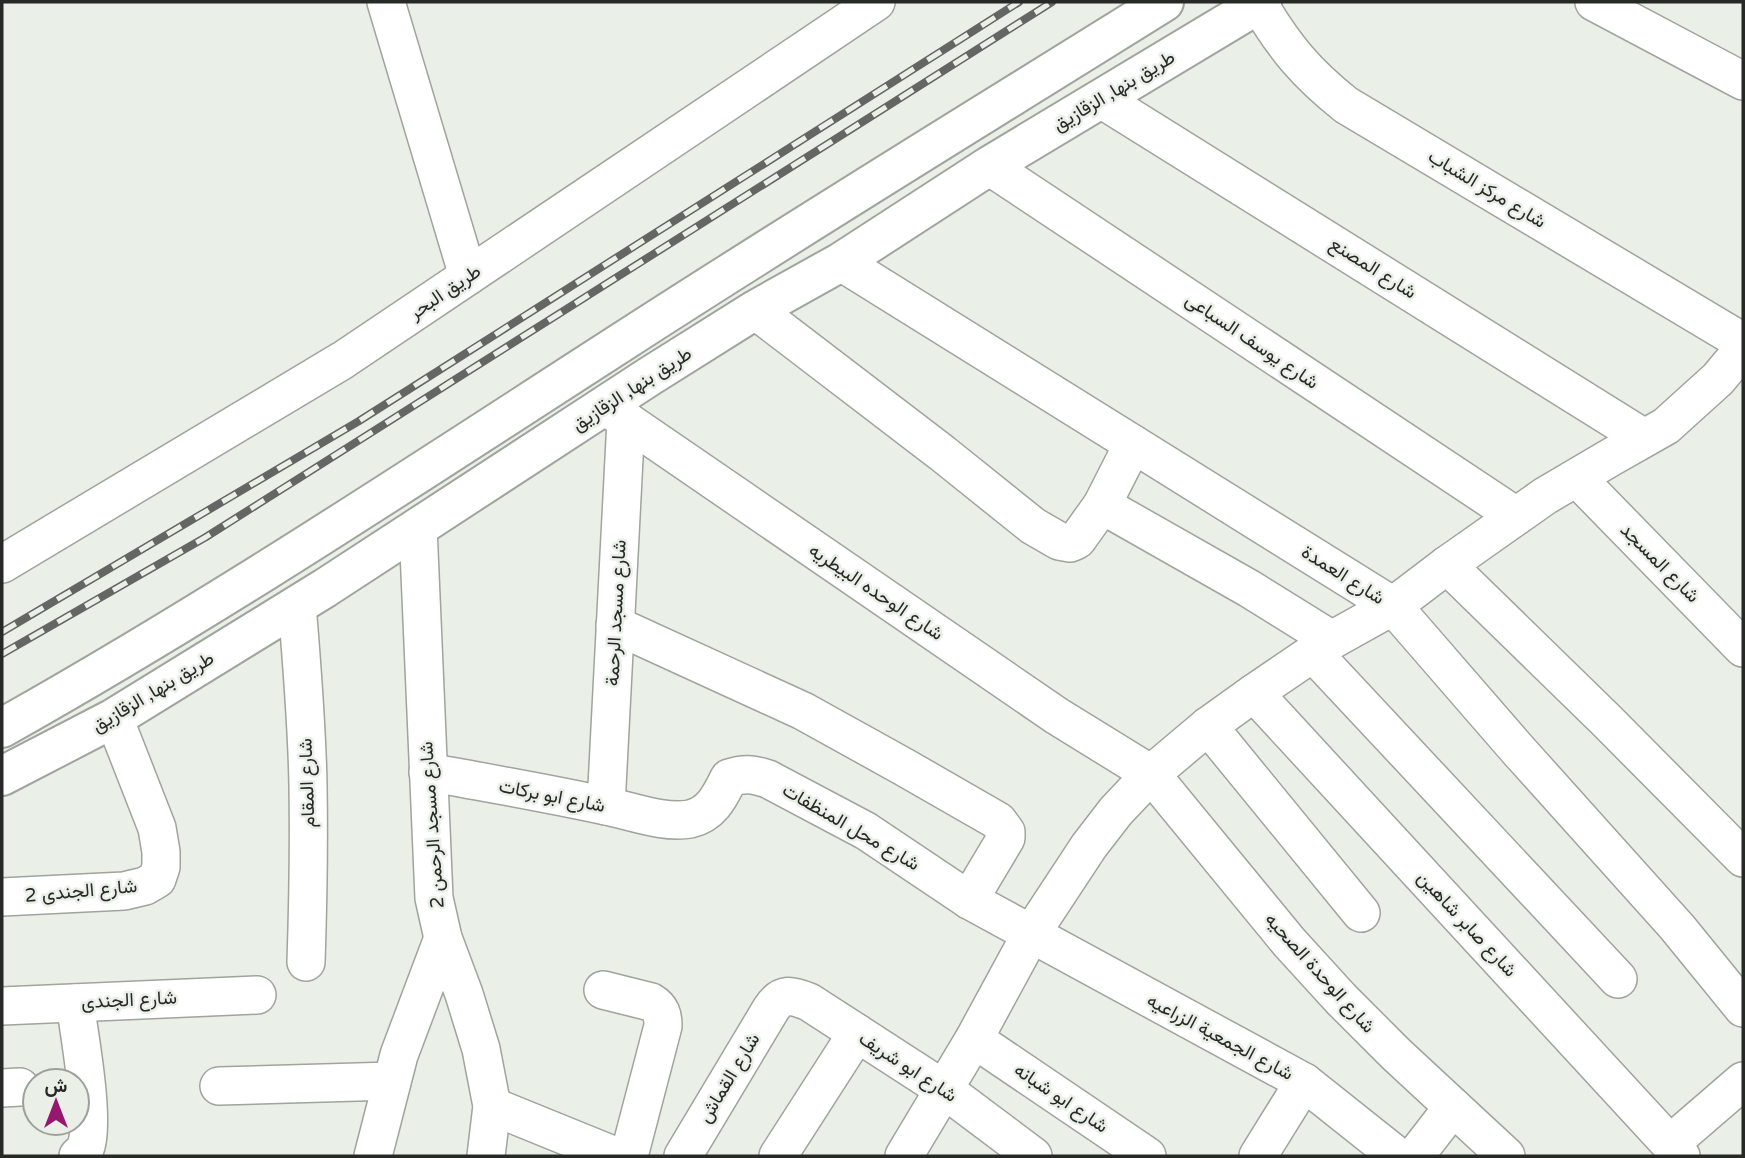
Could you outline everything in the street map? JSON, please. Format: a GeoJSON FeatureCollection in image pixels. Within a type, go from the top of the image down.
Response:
{"type":"FeatureCollection","features":[{"type":"Feature","properties":{"kind":"highway"},"geometry":{"type":"LineString","coordinates":[[2,728],[330,531],[625,340],[1164,2]]}},
{"type":"Feature","properties":{"kind":"highway","name":"طريق بنها, الزقازيق"},"geometry":{"type":"LineString","coordinates":[[2,776],[114,718],[418,527],[615,413],[650,376],[755,310],[841,262],[989,166],[1261,3]]}},
{"type":"Feature","properties":{"kind":"highway"},"geometry":{"type":"LineString","coordinates":[[625,340],[650,376]]}},
{"type":"Feature","properties":{"kind":"street"},"geometry":{"type":"LineString","coordinates":[[386,2],[468,275]]}},
{"type":"Feature","properties":{"kind":"street","name":"طريق البحر"},"geometry":{"type":"LineString","coordinates":[[2,564],[343,360],[876,2]]}},
{"type":"Feature","properties":{"kind":"street"},"geometry":{"type":"LineString","coordinates":[[1594,2],[1743,81]]}},
{"type":"Feature","properties":{"kind":"street","name":"شارع مركز الشباب"},"geometry":{"type":"LineString","coordinates":[[1261,3],[1276,33],[1296,59],[1320,84],[1346,105],[1741,356]]}},
{"type":"Feature","properties":{"kind":"street","name":"شارع المصنع"},"geometry":{"type":"LineString","coordinates":[[1101,99],[1644,438]]}},
{"type":"Feature","properties":{"kind":"street","name":"شارع يوسف السباعى"},"geometry":{"type":"LineString","coordinates":[[989,166],[1516,516]]}},
{"type":"Feature","properties":{"kind":"street","name":"شارع العمدة"},"geometry":{"type":"LineString","coordinates":[[841,262],[1393,606],[1676,927],[1743,1008]]}},
{"type":"Feature","properties":{"kind":"street"},"geometry":{"type":"LineString","coordinates":[[755,310],[1033,526],[1059,541],[1070,543],[1077,540],[1102,505],[1133,444]]}},
{"type":"Feature","properties":{"kind":"street"},"geometry":{"type":"LineString","coordinates":[[904,1156],[974,1040],[1031,934],[1116,811],[1151,774],[1208,726],[1254,693],[1323,647],[1393,606],[1545,496],[1666,426],[1741,356]]}},
{"type":"Feature","properties":{"kind":"street","name":"شارع مسجد الرحمة"},"geometry":{"type":"LineString","coordinates":[[606,806],[615,625],[615,413]]}},
{"type":"Feature","properties":{"kind":"street","name":"شارع الوحده البيطريه"},"geometry":{"type":"LineString","coordinates":[[615,413],[1057,716],[1151,774]]}},
{"type":"Feature","properties":{"kind":"street","name":"شارع المسجد"},"geometry":{"type":"LineString","coordinates":[[1577,478],[1743,648]]}},
{"type":"Feature","properties":{"kind":"street"},"geometry":{"type":"LineString","coordinates":[[1102,505],[1250,589],[1323,647],[1618,979]]}},
{"type":"Feature","properties":{"kind":"street","name":"شارع مسجد الرحمن 2"},"geometry":{"type":"LineString","coordinates":[[418,527],[434,898],[443,938],[481,1049],[492,1106],[486,1156]]}},
{"type":"Feature","properties":{"kind":"street"},"geometry":{"type":"LineString","coordinates":[[1447,565],[1743,858]]}},
{"type":"Feature","properties":{"kind":"street","name":"شارع المقام"},"geometry":{"type":"LineString","coordinates":[[297,605],[308,783],[306,962]]}},
{"type":"Feature","properties":{"kind":"street"},"geometry":{"type":"LineString","coordinates":[[615,625],[803,711],[999,821],[1006,832],[1006,838],[969,900]]}},
{"type":"Feature","properties":{"kind":"street","name":"شارع صابر شاهين"},"geometry":{"type":"LineString","coordinates":[[1254,693],[1676,1150]]}},
{"type":"Feature","properties":{"kind":"street","name":"شارع الجندى 2"},"geometry":{"type":"LineString","coordinates":[[2,897],[124,891],[145,887],[157,879],[161,867],[161,852],[157,828],[114,718]]}},
{"type":"Feature","properties":{"kind":"street"},"geometry":{"type":"LineString","coordinates":[[1208,726],[1361,913]]}},
{"type":"Feature","properties":{"kind":"street","name":"شارع ابو بركات"},"geometry":{"type":"LineString","coordinates":[[428,772],[675,820]]}},
{"type":"Feature","properties":{"kind":"street","name":"شارع محل المنظفات"},"geometry":{"type":"LineString","coordinates":[[675,820],[688,819],[705,812],[715,804],[729,778],[752,774],[768,779],[866,831],[969,900],[1031,934]]}},
{"type":"Feature","properties":{"kind":"street","name":"شارع الوحدة الصحيه"},"geometry":{"type":"LineString","coordinates":[[1151,774],[1315,970],[1387,1045],[1506,1156]]}},
{"type":"Feature","properties":{"kind":"street","name":"شارع الجمعية الزراعيه"},"geometry":{"type":"LineString","coordinates":[[1031,934],[1304,1082],[1397,1156]]}},
{"type":"Feature","properties":{"kind":"street"},"geometry":{"type":"LineString","coordinates":[[373,1156],[399,1055],[443,938]]}},
{"type":"Feature","properties":{"kind":"street"},"geometry":{"type":"LineString","coordinates":[[603,990],[651,1002],[658,1006],[663,1015],[663,1026],[629,1156]]}},
{"type":"Feature","properties":{"kind":"street","name":"شارع الجندى"},"geometry":{"type":"LineString","coordinates":[[2,1006],[257,995]]}},
{"type":"Feature","properties":{"kind":"street","name":"شارع ابو شريف"},"geometry":{"type":"LineString","coordinates":[[776,1001],[789,996],[809,1002],[945,1090],[1033,1156]]}},
{"type":"Feature","properties":{"kind":"street","name":"شارع القماش"},"geometry":{"type":"LineString","coordinates":[[682,1156],[776,1001]]}},
{"type":"Feature","properties":{"kind":"street"},"geometry":{"type":"LineString","coordinates":[[75,1003],[88,1101],[89,1132],[85,1150],[78,1156]]}},
{"type":"Feature","properties":{"kind":"street"},"geometry":{"type":"LineString","coordinates":[[778,1156],[857,1033]]}},
{"type":"Feature","properties":{"kind":"street","name":"شارع ابو شبانه"},"geometry":{"type":"LineString","coordinates":[[974,1040],[1144,1156]]}},
{"type":"Feature","properties":{"kind":"street"},"geometry":{"type":"LineString","coordinates":[[219,1086],[392,1081]]}},
{"type":"Feature","properties":{"kind":"street"},"geometry":{"type":"LineString","coordinates":[[1676,1150],[1743,1081]]}},
{"type":"Feature","properties":{"kind":"street"},"geometry":{"type":"LineString","coordinates":[[1258,1156],[1304,1082]]}},
{"type":"Feature","properties":{"kind":"street"},"geometry":{"type":"LineString","coordinates":[[492,1106],[614,1156]]}},
{"type":"Feature","properties":{"kind":"street"},"geometry":{"type":"LineString","coordinates":[[1415,1156],[1453,1107]]}},
{"type":"Feature","properties":{"kind":"railway"},"geometry":{"type":"LineString","coordinates":[[2,632],[359,421],[1019,2]]}},
{"type":"Feature","properties":{"kind":"railway"},"geometry":{"type":"LineString","coordinates":[[2,654],[206,537],[1052,2]]}}]}
